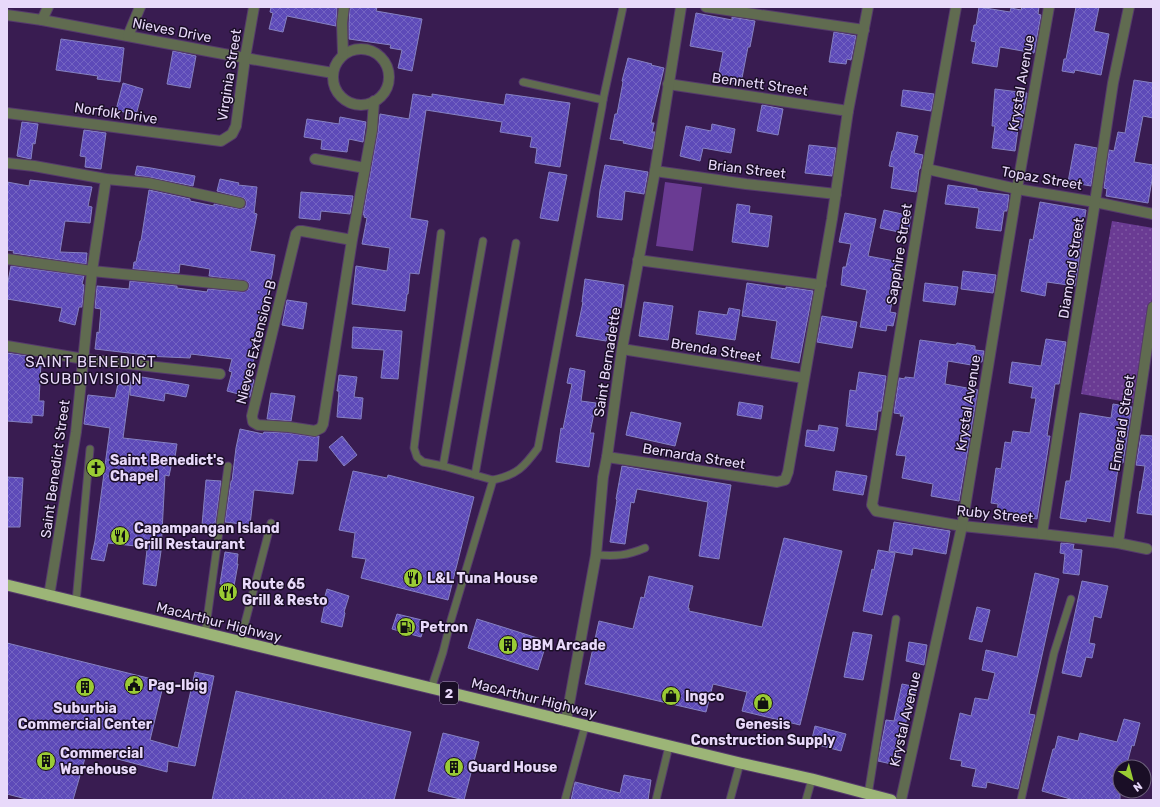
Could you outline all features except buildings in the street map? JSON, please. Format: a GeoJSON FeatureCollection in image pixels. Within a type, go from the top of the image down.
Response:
{"type":"FeatureCollection","features":[{"type":"Feature","properties":{"kind":"highway","name":"MacArthur Highway"},"geometry":{"type":"LineString","coordinates":[[7,586],[740,764],[812,779],[891,800]]}},
{"type":"Feature","properties":{"kind":"street"},"geometry":{"type":"LineString","coordinates":[[42,20],[48,7]]}},
{"type":"Feature","properties":{"kind":"street"},"geometry":{"type":"LineString","coordinates":[[128,36],[140,7]]}},
{"type":"Feature","properties":{"kind":"street","name":"Virginia Street"},"geometry":{"type":"LineString","coordinates":[[221,141],[232,134],[236,126],[245,58],[254,7]]}},
{"type":"Feature","properties":{"kind":"street"},"geometry":{"type":"LineString","coordinates":[[343,54],[342,23],[344,7]]}},
{"type":"Feature","properties":{"kind":"street","name":"Saint Bernadette"},"geometry":{"type":"LineString","coordinates":[[566,721],[596,555],[603,477],[622,349],[655,171],[681,7]]}},
{"type":"Feature","properties":{"kind":"street"},"geometry":{"type":"LineString","coordinates":[[706,7],[864,30]]}},
{"type":"Feature","properties":{"kind":"street"},"geometry":{"type":"LineString","coordinates":[[804,378],[836,194],[848,111],[868,7]]}},
{"type":"Feature","properties":{"kind":"street","name":"Sapphire Street"},"geometry":{"type":"LineString","coordinates":[[872,505],[927,169],[956,7]]}},
{"type":"Feature","properties":{"kind":"street","name":"Krystal Avenue"},"geometry":{"type":"LineString","coordinates":[[901,800],[962,526],[1017,189],[1049,7]]}},
{"type":"Feature","properties":{"kind":"street","name":"Diamond Street"},"geometry":{"type":"LineString","coordinates":[[1042,534],[1113,83],[1129,7]]}},
{"type":"Feature","properties":{"kind":"street","name":"Nieves Drive"},"geometry":{"type":"LineString","coordinates":[[7,15],[42,20],[245,58],[333,72]]}},
{"type":"Feature","properties":{"kind":"street"},"geometry":{"type":"LineString","coordinates":[[361,48],[378,54],[384,61],[388,70],[389,79],[387,88],[382,96],[366,104],[357,105],[348,102],[341,97],[333,82],[333,72],[338,59],[343,54],[361,48]]}},
{"type":"Feature","properties":{"kind":"street","name":"Bennett Street"},"geometry":{"type":"LineString","coordinates":[[668,84],[848,111]]}},
{"type":"Feature","properties":{"kind":"street","name":"Nieves Extension-B"},"geometry":{"type":"LineString","coordinates":[[352,240],[302,230],[296,234],[252,416],[253,422],[258,425],[289,427],[315,431],[321,428],[323,424],[352,240],[372,130],[374,101]]}},
{"type":"Feature","properties":{"kind":"street","name":"Norfolk Drive"},"geometry":{"type":"LineString","coordinates":[[7,113],[221,141]]}},
{"type":"Feature","properties":{"kind":"street"},"geometry":{"type":"LineString","coordinates":[[315,159],[365,168]]}},
{"type":"Feature","properties":{"kind":"street"},"geometry":{"type":"LineString","coordinates":[[7,163],[34,166],[106,179],[148,183],[240,203]]}},
{"type":"Feature","properties":{"kind":"street","name":"Topaz Street"},"geometry":{"type":"LineString","coordinates":[[927,169],[1017,189],[1095,202],[1153,214]]}},
{"type":"Feature","properties":{"kind":"street","name":"Brian Street"},"geometry":{"type":"LineString","coordinates":[[655,171],[746,184],[836,194]]}},
{"type":"Feature","properties":{"kind":"street","name":"Saint Benedict Street"},"geometry":{"type":"LineString","coordinates":[[49,596],[74,447],[92,271],[106,179]]}},
{"type":"Feature","properties":{"kind":"street"},"geometry":{"type":"LineString","coordinates":[[7,259],[92,271],[243,286]]}},
{"type":"Feature","properties":{"kind":"street"},"geometry":{"type":"LineString","coordinates":[[638,260],[821,285]]}},
{"type":"Feature","properties":{"kind":"street","name":"Emerald Street"},"geometry":{"type":"LineString","coordinates":[[1118,543],[1153,306]]}},
{"type":"Feature","properties":{"kind":"street"},"geometry":{"type":"LineString","coordinates":[[7,346],[84,359],[220,374]]}},
{"type":"Feature","properties":{"kind":"street","name":"Brenda Street"},"geometry":{"type":"LineString","coordinates":[[622,349],[804,378]]}},
{"type":"Feature","properties":{"kind":"street","name":"Bernarda Street"},"geometry":{"type":"LineString","coordinates":[[607,457],[776,482],[785,480],[788,472],[804,378]]}},
{"type":"Feature","properties":{"kind":"street","name":"Ruby Street"},"geometry":{"type":"LineString","coordinates":[[872,505],[876,511],[962,526],[1118,543],[1147,549]]}},
{"type":"Feature","properties":{"kind":"lane"},"geometry":{"type":"LineString","coordinates":[[441,233],[414,448],[417,457],[423,462],[493,480],[507,477],[529,460],[538,448],[603,100],[623,7]]}},
{"type":"Feature","properties":{"kind":"lane"},"geometry":{"type":"LineString","coordinates":[[523,82],[603,100]]}},
{"type":"Feature","properties":{"kind":"lane"},"geometry":{"type":"LineString","coordinates":[[443,466],[483,240]]}},
{"type":"Feature","properties":{"kind":"lane"},"geometry":{"type":"LineString","coordinates":[[476,475],[516,243]]}},
{"type":"Feature","properties":{"kind":"lane"},"geometry":{"type":"LineString","coordinates":[[76,602],[90,449]]}},
{"type":"Feature","properties":{"kind":"lane"},"geometry":{"type":"LineString","coordinates":[[205,634],[228,466]]}},
{"type":"Feature","properties":{"kind":"lane"},"geometry":{"type":"LineString","coordinates":[[432,689],[443,652],[450,620],[493,480]]}},
{"type":"Feature","properties":{"kind":"lane"},"geometry":{"type":"LineString","coordinates":[[240,642],[271,523]]}},
{"type":"Feature","properties":{"kind":"lane"},"geometry":{"type":"LineString","coordinates":[[596,555],[612,556],[631,554],[645,548]]}},
{"type":"Feature","properties":{"kind":"lane"},"geometry":{"type":"LineString","coordinates":[[1021,800],[1054,653],[1071,598]]}},
{"type":"Feature","properties":{"kind":"lane"},"geometry":{"type":"LineString","coordinates":[[868,795],[896,620]]}},
{"type":"Feature","properties":{"kind":"lane"},"geometry":{"type":"LineString","coordinates":[[565,800],[585,726]]}},
{"type":"Feature","properties":{"kind":"lane"},"geometry":{"type":"LineString","coordinates":[[656,800],[669,746]]}},
{"type":"Feature","properties":{"kind":"lane"},"geometry":{"type":"LineString","coordinates":[[730,800],[740,764]]}},
{"type":"Feature","properties":{"kind":"lane"},"geometry":{"type":"LineString","coordinates":[[806,800],[812,779]]}},
{"type":"Feature","properties":{"kind":"shaded area"},"geometry":{"type":"Polygon","coordinates":[[[665,182],[702,187],[693,251],[656,246],[665,182]]]}},
{"type":"Feature","properties":{"kind":"shaded area"},"geometry":{"type":"Polygon","coordinates":[[[1112,221],[1153,228],[1153,293],[1133,403],[1081,394],[1112,221]]]}},
{"type":"Feature","properties":{"kind":"place","name":"Saint Benedict's Chapel"},"geometry":{"type":"Point","coordinates":[96,468]}},
{"type":"Feature","properties":{"kind":"place","name":"Capampangan Island Grill Restaurant"},"geometry":{"type":"Point","coordinates":[120,536]}},
{"type":"Feature","properties":{"kind":"place","name":"L&L Tuna House"},"geometry":{"type":"Point","coordinates":[413,578]}},
{"type":"Feature","properties":{"kind":"place","name":"Route 65 Grill & Resto"},"geometry":{"type":"Point","coordinates":[228,592]}},
{"type":"Feature","properties":{"kind":"place","name":"Petron"},"geometry":{"type":"Point","coordinates":[406,627]}},
{"type":"Feature","properties":{"kind":"place","name":"BBM Arcade"},"geometry":{"type":"Point","coordinates":[508,645]}},
{"type":"Feature","properties":{"kind":"place","name":"Pag-Ibig"},"geometry":{"type":"Point","coordinates":[134,685]}},
{"type":"Feature","properties":{"kind":"place","name":"Suburbia Commercial Center"},"geometry":{"type":"Point","coordinates":[85,687]}},
{"type":"Feature","properties":{"kind":"place","name":"Ingco"},"geometry":{"type":"Point","coordinates":[671,696]}},
{"type":"Feature","properties":{"kind":"place","name":"Genesis Construction Supply"},"geometry":{"type":"Point","coordinates":[763,703]}},
{"type":"Feature","properties":{"kind":"place","name":"Commercial Warehouse"},"geometry":{"type":"Point","coordinates":[46,761]}},
{"type":"Feature","properties":{"kind":"place","name":"Guard House"},"geometry":{"type":"Point","coordinates":[454,767]}},
{"type":"Feature","properties":{"kind":"district","name":"SAINT BENEDICT SUBDIVISION"},"geometry":{"type":"Point","coordinates":[91,370]}}]}
